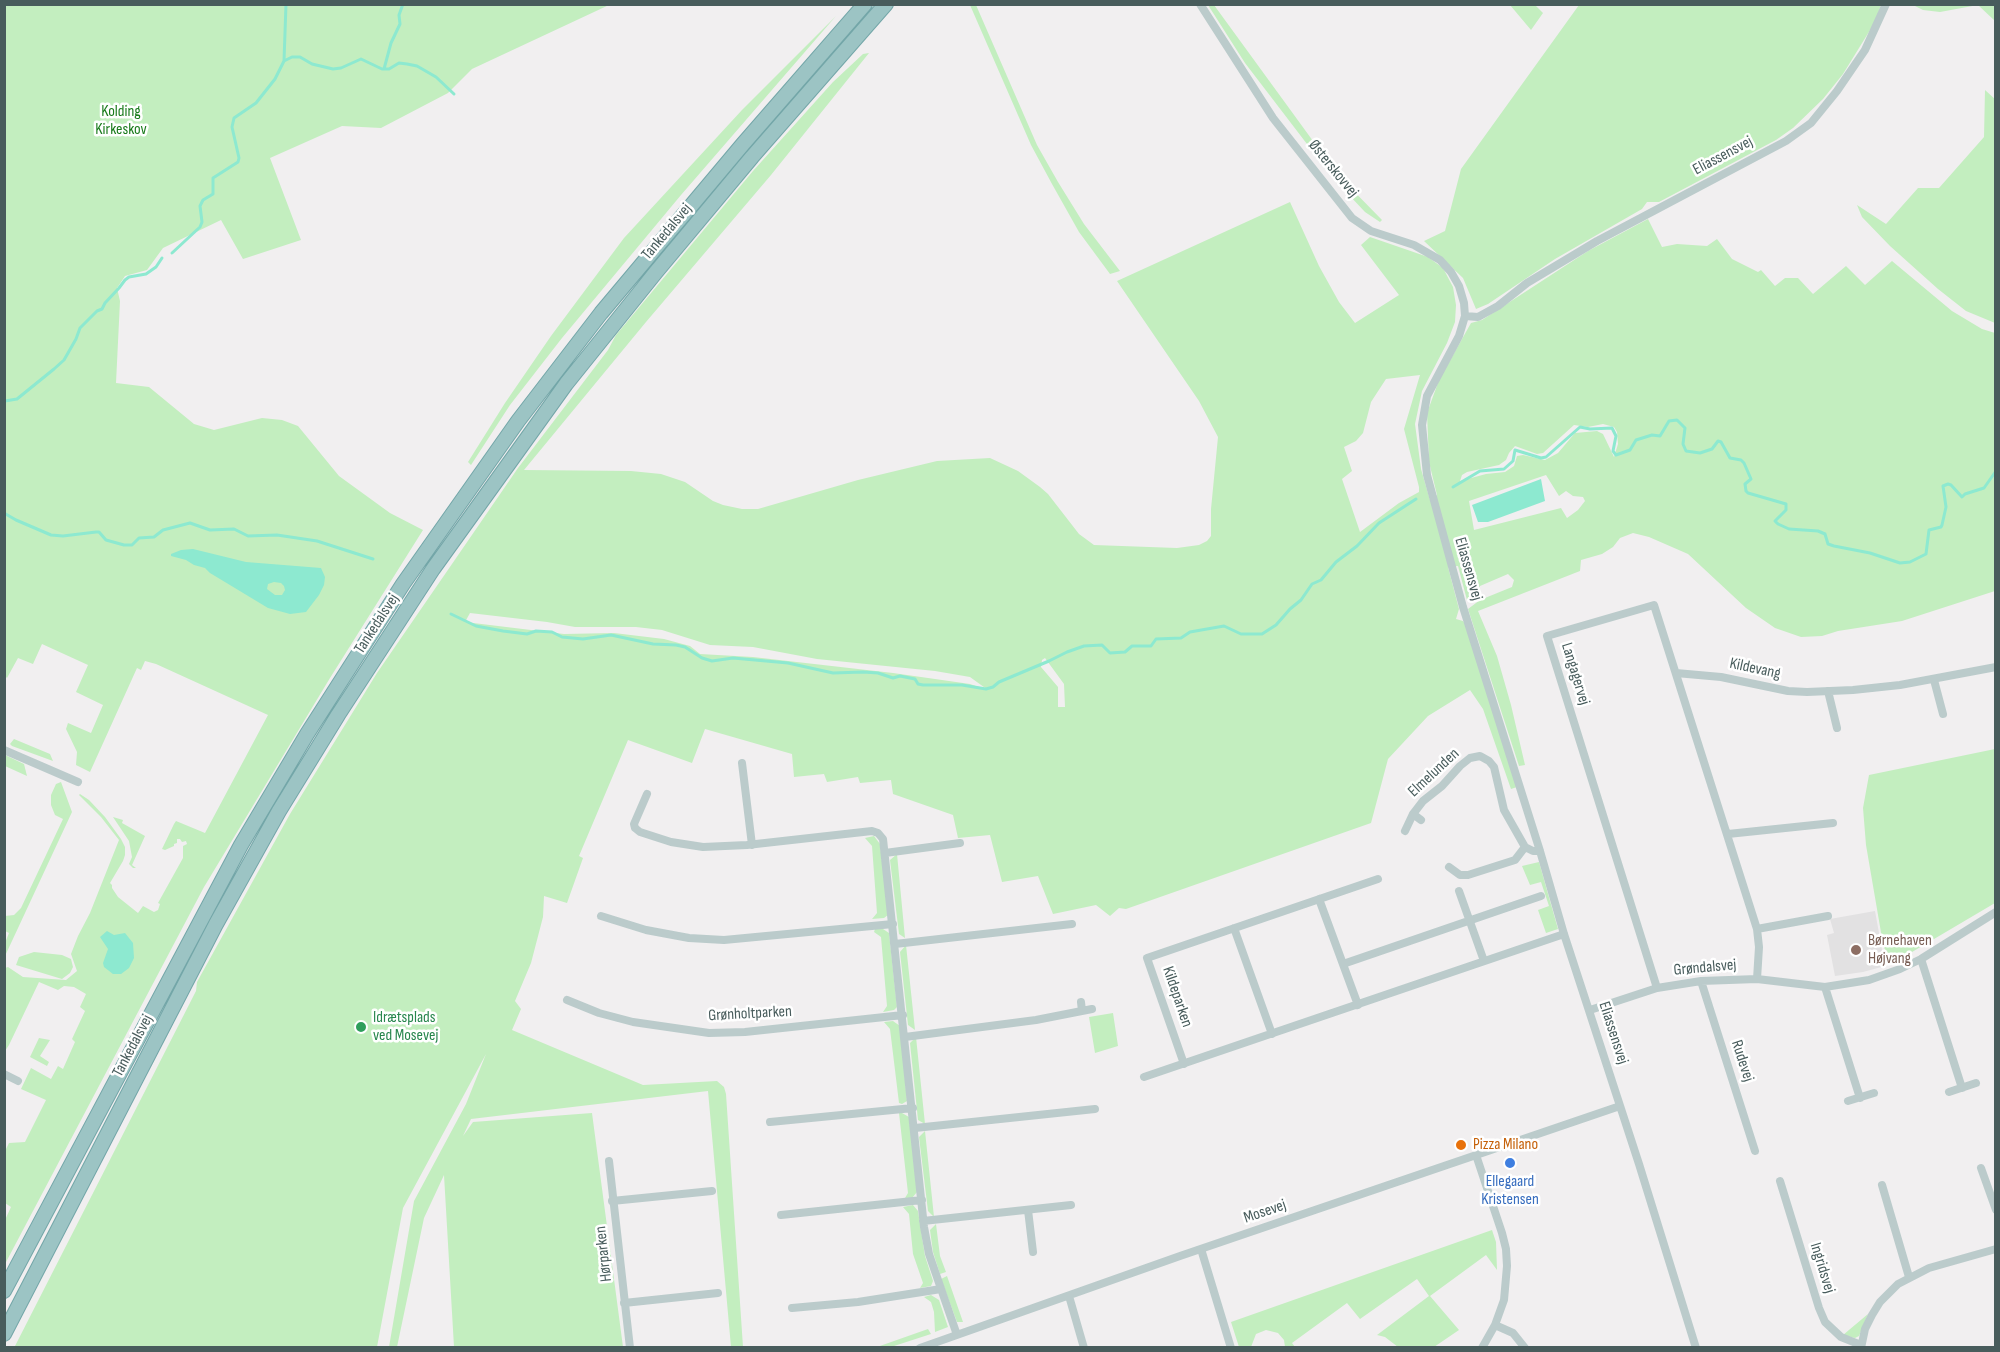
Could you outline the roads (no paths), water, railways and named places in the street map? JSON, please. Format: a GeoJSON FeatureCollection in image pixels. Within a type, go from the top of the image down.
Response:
{"type":"FeatureCollection","features":[{"type":"Feature","properties":{"kind":"highway","name":"Tankedalsvej"},"geometry":{"type":"LineString","coordinates":[[4,1291],[241,845],[312,725],[403,584],[512,430],[601,313],[743,144],[865,4]]}},
{"type":"Feature","properties":{"kind":"highway","name":"Tankedalsvej"},"geometry":{"type":"LineString","coordinates":[[4,1334],[216,924],[279,811],[433,569],[567,384],[648,281],[752,157],[886,4]]}},
{"type":"Feature","properties":{"kind":"street","name":"Østerskovvej"},"geometry":{"type":"LineString","coordinates":[[1200,4],[1273,118],[1352,218],[1371,231],[1414,245],[1440,260],[1451,272],[1459,286],[1465,316]]}},
{"type":"Feature","properties":{"kind":"street","name":"Eliassensvej"},"geometry":{"type":"LineString","coordinates":[[1696,1347],[1564,934],[1463,607],[1426,475],[1422,425],[1428,396],[1459,336],[1465,316],[1479,317],[1498,306],[1527,283],[1597,241],[1786,141],[1811,123],[1837,91],[1865,50],[1887,4]]}},
{"type":"Feature","properties":{"kind":"street","name":"Langagervej"},"geometry":{"type":"LineString","coordinates":[[1657,988],[1547,636],[1654,604],[1757,929],[1760,947],[1757,979]]}},
{"type":"Feature","properties":{"kind":"street","name":"Kildevang"},"geometry":{"type":"LineString","coordinates":[[1676,673],[1722,677],[1788,691],[1828,691],[1934,680],[1995,667]]}},
{"type":"Feature","properties":{"kind":"street"},"geometry":{"type":"LineString","coordinates":[[1934,680],[1943,714]]}},
{"type":"Feature","properties":{"kind":"street"},"geometry":{"type":"LineString","coordinates":[[1828,691],[1837,728]]}},
{"type":"Feature","properties":{"kind":"street"},"geometry":{"type":"LineString","coordinates":[[4,750],[78,782]]}},
{"type":"Feature","properties":{"kind":"street","name":"Elmelunden"},"geometry":{"type":"LineString","coordinates":[[1405,831],[1413,814],[1460,766],[1470,758],[1484,757],[1494,767],[1499,779],[1504,810],[1525,847]]}},
{"type":"Feature","properties":{"kind":"street"},"geometry":{"type":"LineString","coordinates":[[742,764],[752,845]]}},
{"type":"Feature","properties":{"kind":"street"},"geometry":{"type":"LineString","coordinates":[[647,794],[634,824],[635,828],[640,832],[671,842],[703,847],[752,845],[872,831],[878,833],[883,839],[913,1108],[923,1221],[929,1254],[957,1335]]}},
{"type":"Feature","properties":{"kind":"street","name":"Elmelunden"},"geometry":{"type":"LineString","coordinates":[[1413,814],[1421,820]]}},
{"type":"Feature","properties":{"kind":"street"},"geometry":{"type":"LineString","coordinates":[[1728,834],[1833,823]]}},
{"type":"Feature","properties":{"kind":"street"},"geometry":{"type":"LineString","coordinates":[[885,853],[960,843]]}},
{"type":"Feature","properties":{"kind":"street"},"geometry":{"type":"LineString","coordinates":[[1449,867],[1460,875],[1468,875],[1515,860],[1525,847],[1533,851],[1540,851]]}},
{"type":"Feature","properties":{"kind":"street","name":"Kildeparken"},"geometry":{"type":"LineString","coordinates":[[1184,1064],[1147,958],[1378,879]]}},
{"type":"Feature","properties":{"kind":"street"},"geometry":{"type":"LineString","coordinates":[[1459,891],[1484,962]]}},
{"type":"Feature","properties":{"kind":"street"},"geometry":{"type":"LineString","coordinates":[[1343,964],[1540,896]]}},
{"type":"Feature","properties":{"kind":"street"},"geometry":{"type":"LineString","coordinates":[[1319,899],[1358,1005]]}},
{"type":"Feature","properties":{"kind":"street","name":"Grøndalsvej"},"geometry":{"type":"LineString","coordinates":[[1590,1010],[1657,988],[1701,981],[1757,979],[1825,987],[1869,980],[1921,959],[1995,912]]}},
{"type":"Feature","properties":{"kind":"street"},"geometry":{"type":"LineString","coordinates":[[601,916],[646,930],[689,938],[724,940],[893,924]]}},
{"type":"Feature","properties":{"kind":"street"},"geometry":{"type":"LineString","coordinates":[[1757,929],[1828,916]]}},
{"type":"Feature","properties":{"kind":"street"},"geometry":{"type":"LineString","coordinates":[[895,944],[1072,924]]}},
{"type":"Feature","properties":{"kind":"street"},"geometry":{"type":"LineString","coordinates":[[1234,928],[1272,1034]]}},
{"type":"Feature","properties":{"kind":"street"},"geometry":{"type":"LineString","coordinates":[[1144,1077],[1564,934]]}},
{"type":"Feature","properties":{"kind":"street"},"geometry":{"type":"LineString","coordinates":[[1921,959],[1962,1088]]}},
{"type":"Feature","properties":{"kind":"street","name":"Rudevej"},"geometry":{"type":"LineString","coordinates":[[1701,981],[1755,1150]]}},
{"type":"Feature","properties":{"kind":"street"},"geometry":{"type":"LineString","coordinates":[[1825,987],[1860,1098]]}},
{"type":"Feature","properties":{"kind":"street","name":"Grønholtparken"},"geometry":{"type":"LineString","coordinates":[[567,1000],[599,1013],[633,1022],[709,1033],[746,1032],[903,1015]]}},
{"type":"Feature","properties":{"kind":"street"},"geometry":{"type":"LineString","coordinates":[[1081,1002],[1082,1011]]}},
{"type":"Feature","properties":{"kind":"street"},"geometry":{"type":"LineString","coordinates":[[905,1037],[1036,1020],[1092,1009]]}},
{"type":"Feature","properties":{"kind":"street"},"geometry":{"type":"LineString","coordinates":[[4,1074],[18,1081]]}},
{"type":"Feature","properties":{"kind":"street"},"geometry":{"type":"LineString","coordinates":[[1949,1092],[1977,1083]]}},
{"type":"Feature","properties":{"kind":"street"},"geometry":{"type":"LineString","coordinates":[[1848,1101],[1874,1093]]}},
{"type":"Feature","properties":{"kind":"street","name":"Mosevej"},"geometry":{"type":"LineString","coordinates":[[920,1347],[930,1346],[1201,1249],[1620,1106]]}},
{"type":"Feature","properties":{"kind":"street"},"geometry":{"type":"LineString","coordinates":[[771,1122],[913,1108]]}},
{"type":"Feature","properties":{"kind":"street"},"geometry":{"type":"LineString","coordinates":[[915,1128],[1095,1110]]}},
{"type":"Feature","properties":{"kind":"street"},"geometry":{"type":"LineString","coordinates":[[1476,1155],[1506,1250],[1507,1279],[1504,1300],[1495,1325],[1482,1347]]}},
{"type":"Feature","properties":{"kind":"street","name":"Hørparken"},"geometry":{"type":"LineString","coordinates":[[609,1161],[630,1347]]}},
{"type":"Feature","properties":{"kind":"street"},"geometry":{"type":"LineString","coordinates":[[1982,1168],[1995,1210]]}},
{"type":"Feature","properties":{"kind":"street","name":"Ingridsvej"},"geometry":{"type":"LineString","coordinates":[[1780,1181],[1819,1308],[1832,1330],[1861,1346],[1865,1329],[1880,1302],[1898,1284],[1929,1268],[1995,1249]]}},
{"type":"Feature","properties":{"kind":"street"},"geometry":{"type":"LineString","coordinates":[[1882,1185],[1909,1277]]}},
{"type":"Feature","properties":{"kind":"street","name":"Hørparken"},"geometry":{"type":"LineString","coordinates":[[612,1201],[712,1191]]}},
{"type":"Feature","properties":{"kind":"street"},"geometry":{"type":"LineString","coordinates":[[781,1215],[922,1200]]}},
{"type":"Feature","properties":{"kind":"street"},"geometry":{"type":"LineString","coordinates":[[923,1221],[1071,1205]]}},
{"type":"Feature","properties":{"kind":"street"},"geometry":{"type":"LineString","coordinates":[[1028,1210],[1033,1252]]}},
{"type":"Feature","properties":{"kind":"street"},"geometry":{"type":"LineString","coordinates":[[1201,1249],[1231,1347]]}},
{"type":"Feature","properties":{"kind":"street"},"geometry":{"type":"LineString","coordinates":[[792,1308],[858,1302],[941,1289]]}},
{"type":"Feature","properties":{"kind":"street","name":"Hørparken"},"geometry":{"type":"LineString","coordinates":[[624,1303],[718,1293]]}},
{"type":"Feature","properties":{"kind":"street"},"geometry":{"type":"LineString","coordinates":[[1069,1296],[1084,1347]]}},
{"type":"Feature","properties":{"kind":"street"},"geometry":{"type":"LineString","coordinates":[[1495,1325],[1513,1333],[1525,1347]]}},
{"type":"Feature","properties":{"kind":"waterway"},"geometry":{"type":"LineString","coordinates":[[284,61],[286,4]]}},
{"type":"Feature","properties":{"kind":"waterway"},"geometry":{"type":"LineString","coordinates":[[384,69],[391,43],[400,24],[399,15],[403,4]]}},
{"type":"Feature","properties":{"kind":"waterway"},"geometry":{"type":"LineString","coordinates":[[172,253],[200,227],[202,222],[200,206],[203,200],[213,194],[213,178],[238,162],[232,127],[234,118],[256,103],[275,79],[284,61],[292,57],[300,57],[312,64],[333,69],[361,59],[382,69],[389,69],[399,63],[407,64],[417,66],[436,77],[454,94]]}},
{"type":"Feature","properties":{"kind":"waterway"},"geometry":{"type":"LineString","coordinates":[[5,401],[17,399],[64,360],[80,328],[102,309],[125,280],[146,274],[156,267],[162,258]]}},
{"type":"Feature","properties":{"kind":"waterway"},"geometry":{"type":"LineString","coordinates":[[1453,487],[1480,471],[1504,469],[1513,461],[1515,450],[1541,458],[1546,457],[1580,427],[1612,428],[1616,436],[1613,451],[1616,455],[1630,450],[1636,440],[1652,435],[1660,436],[1669,421],[1677,420],[1685,428],[1683,444],[1686,451],[1700,453],[1712,449],[1718,441],[1721,442],[1730,458],[1741,460],[1744,463],[1751,479],[1745,484],[1748,493],[1786,504],[1786,510],[1775,521],[1778,524],[1789,529],[1818,531],[1825,534],[1828,544],[1870,553],[1900,563],[1910,562],[1926,554],[1929,530],[1942,525],[1946,507],[1943,486],[1951,485],[1962,497],[1984,488],[1996,471]]}},
{"type":"Feature","properties":{"kind":"waterway"},"geometry":{"type":"LineString","coordinates":[[451,614],[476,626],[503,631],[527,634],[536,631],[552,632],[562,637],[583,639],[611,635],[653,644],[676,645],[685,647],[702,658],[712,661],[733,658],[788,663],[833,673],[863,672],[878,673],[893,678],[900,676],[915,679],[918,684],[923,685],[962,685],[986,689],[1084,646],[1102,645],[1110,653],[1125,652],[1132,646],[1151,646],[1156,639],[1181,638],[1190,632],[1224,626],[1241,634],[1262,634],[1276,625],[1301,600],[1312,584],[1321,580],[1336,562],[1357,546],[1379,523],[1416,499]]}},
{"type":"Feature","properties":{"kind":"waterway"},"geometry":{"type":"LineString","coordinates":[[4,513],[51,535],[99,532],[106,540],[124,545],[132,545],[139,538],[154,537],[163,530],[190,523],[210,530],[234,529],[248,536],[277,535],[317,541],[373,559]]}},
{"type":"Feature","properties":{"kind":"place","name":"Børnehaven Højvang"},"geometry":{"type":"Point","coordinates":[1856,950]}},
{"type":"Feature","properties":{"kind":"place","name":"Idrætsplads ved Mosevej"},"geometry":{"type":"Point","coordinates":[361,1027]}},
{"type":"Feature","properties":{"kind":"place","name":"Pizza Milano"},"geometry":{"type":"Point","coordinates":[1461,1145]}},
{"type":"Feature","properties":{"kind":"place","name":"Ellegaard Kristensen"},"geometry":{"type":"Point","coordinates":[1510,1163]}},
{"type":"Feature","properties":{"kind":"park label","name":"Kolding Kirkeskov"},"geometry":{"type":"Point","coordinates":[121,121]}}]}
